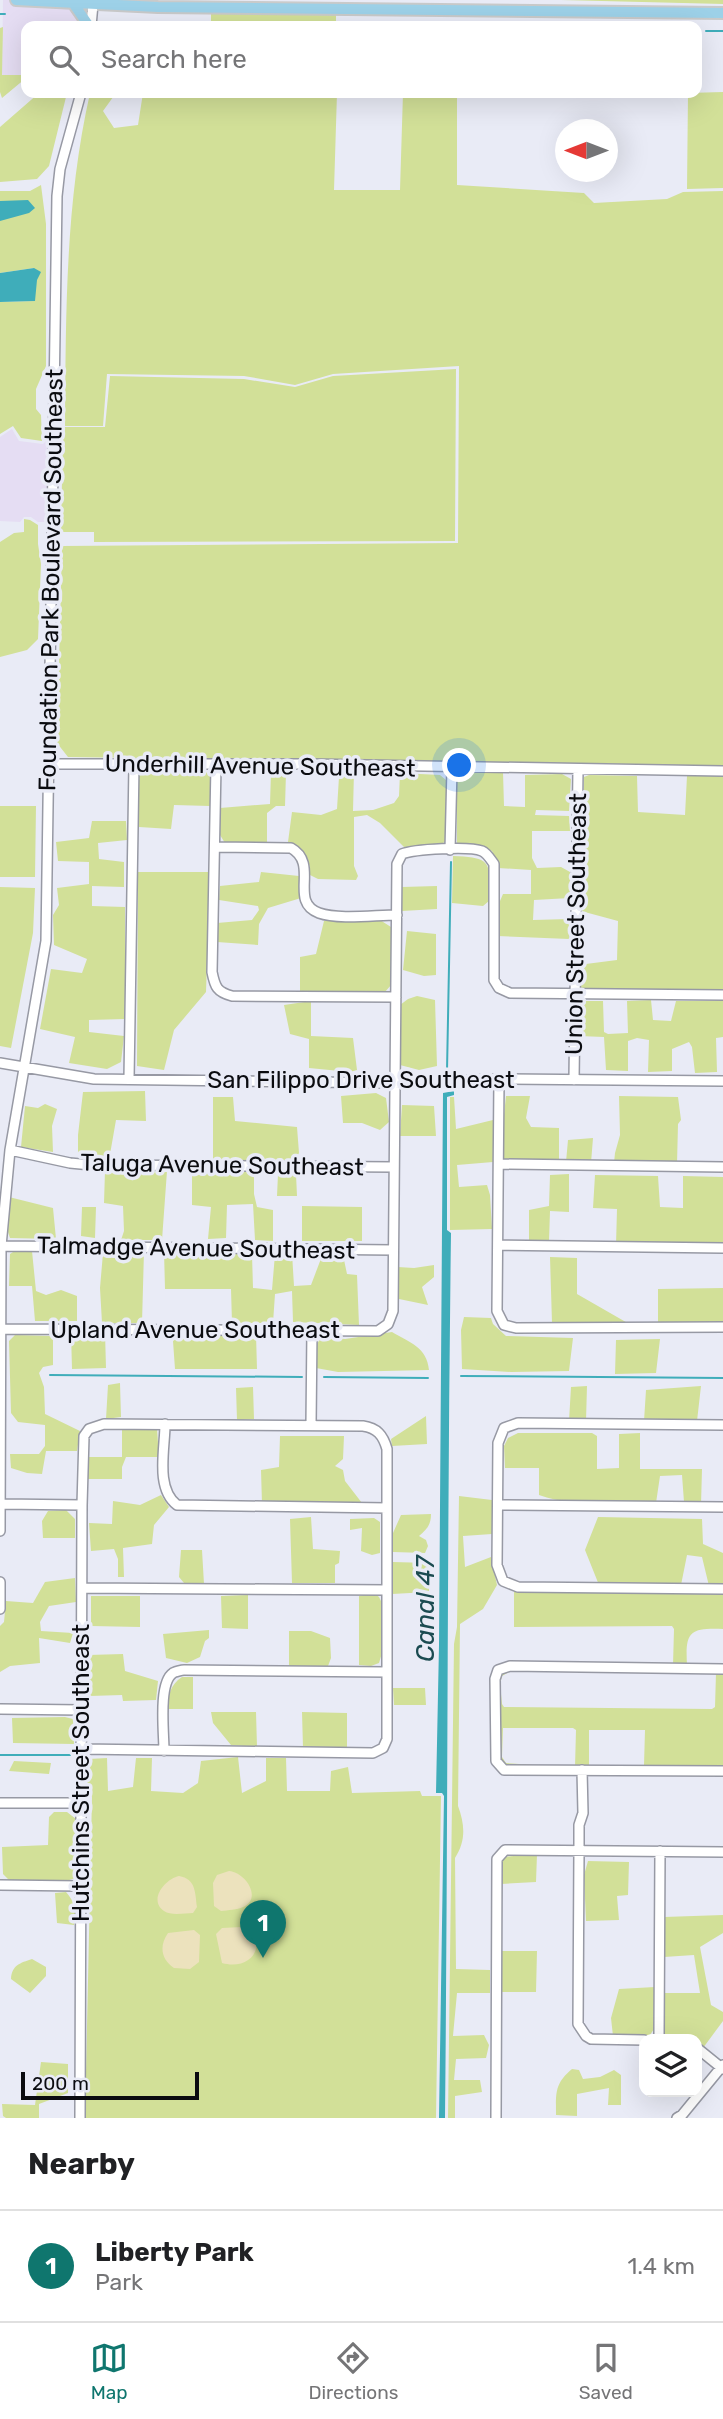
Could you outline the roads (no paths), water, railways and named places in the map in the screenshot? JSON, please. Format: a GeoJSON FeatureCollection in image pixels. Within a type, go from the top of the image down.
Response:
{"type":"FeatureCollection","features":[{"type":"Feature","properties":{"kind":"main road"},"geometry":{"type":"LineString","coordinates":[[16,0],[158,7],[462,5],[723,13]]}},
{"type":"Feature","properties":{"kind":"main road"},"geometry":{"type":"LineString","coordinates":[[73,3],[86,21]]}},
{"type":"Feature","properties":{"kind":"street"},"geometry":{"type":"LineString","coordinates":[[91,21],[93,4]]}},
{"type":"Feature","properties":{"kind":"street","name":"Foundation Park Boulevard Southeast"},"geometry":{"type":"LineString","coordinates":[[0,1531],[1,1246],[10,1150],[46,941],[57,197],[60,169],[80,98]]}},
{"type":"Feature","properties":{"kind":"street","name":"Underhill Avenue Southeast"},"geometry":{"type":"LineString","coordinates":[[48,764],[310,764],[723,771]]}},
{"type":"Feature","properties":{"kind":"street"},"geometry":{"type":"LineString","coordinates":[[128,1079],[134,764]]}},
{"type":"Feature","properties":{"kind":"street"},"geometry":{"type":"LineString","coordinates":[[216,765],[212,972],[215,987],[221,993],[232,996],[396,997]]}},
{"type":"Feature","properties":{"kind":"street"},"geometry":{"type":"LineString","coordinates":[[450,850],[452,768]]}},
{"type":"Feature","properties":{"kind":"street","name":"Union Street Southeast"},"geometry":{"type":"LineString","coordinates":[[574,1080],[578,769]]}},
{"type":"Feature","properties":{"kind":"street"},"geometry":{"type":"LineString","coordinates":[[215,847],[291,848],[299,852],[305,861],[304,896],[308,906],[315,912],[327,915],[397,915]]}},
{"type":"Feature","properties":{"kind":"street"},"geometry":{"type":"LineString","coordinates":[[393,1250],[397,864],[402,854],[412,850],[482,851],[494,864],[492,969],[499,988],[510,993],[723,995]]}},
{"type":"Feature","properties":{"kind":"street","name":"San Filippo Drive Southeast"},"geometry":{"type":"LineString","coordinates":[[0,1063],[94,1079],[395,1083],[499,1079],[723,1081]]}},
{"type":"Feature","properties":{"kind":"street"},"geometry":{"type":"LineString","coordinates":[[499,1079],[497,1311],[504,1325],[516,1328],[723,1327]]}},
{"type":"Feature","properties":{"kind":"street","name":"Taluga Avenue Southeast"},"geometry":{"type":"LineString","coordinates":[[10,1150],[91,1165],[394,1167]]}},
{"type":"Feature","properties":{"kind":"street"},"geometry":{"type":"LineString","coordinates":[[499,1164],[723,1167]]}},
{"type":"Feature","properties":{"kind":"street"},"geometry":{"type":"LineString","coordinates":[[498,1245],[723,1248]]}},
{"type":"Feature","properties":{"kind":"street","name":"Talmadge Avenue Southeast"},"geometry":{"type":"LineString","coordinates":[[1,1246],[393,1250]]}},
{"type":"Feature","properties":{"kind":"street","name":"Upland Avenue Southeast"},"geometry":{"type":"LineString","coordinates":[[1,1329],[378,1331],[388,1324],[393,1311],[393,1250]]}},
{"type":"Feature","properties":{"kind":"street"},"geometry":{"type":"LineString","coordinates":[[311,1425],[312,1331]]}},
{"type":"Feature","properties":{"kind":"street","name":"Hutchins Street Southeast"},"geometry":{"type":"LineString","coordinates":[[80,2118],[84,1436],[89,1429],[104,1424],[165,1424]]}},
{"type":"Feature","properties":{"kind":"street"},"geometry":{"type":"LineString","coordinates":[[82,1749],[373,1753],[383,1748],[387,1739],[387,1508],[387,1449],[380,1433],[372,1427],[363,1426],[165,1424],[164,1482],[170,1500],[177,1505],[387,1508]]}},
{"type":"Feature","properties":{"kind":"street"},"geometry":{"type":"LineString","coordinates":[[723,1426],[511,1424],[504,1428],[498,1443],[497,1565],[499,1574],[509,1585],[518,1587],[723,1589]]}},
{"type":"Feature","properties":{"kind":"street"},"geometry":{"type":"LineString","coordinates":[[1,1504],[82,1505]]}},
{"type":"Feature","properties":{"kind":"street"},"geometry":{"type":"LineString","coordinates":[[498,1505],[723,1507]]}},
{"type":"Feature","properties":{"kind":"street"},"geometry":{"type":"LineString","coordinates":[[0,1582],[0,1609]]}},
{"type":"Feature","properties":{"kind":"street"},"geometry":{"type":"LineString","coordinates":[[83,1588],[387,1590]]}},
{"type":"Feature","properties":{"kind":"street"},"geometry":{"type":"LineString","coordinates":[[723,1669],[510,1666],[498,1670],[495,1679],[496,1761],[504,1770],[723,1771]]}},
{"type":"Feature","properties":{"kind":"street"},"geometry":{"type":"LineString","coordinates":[[163,1751],[164,1691],[173,1672],[387,1672]]}},
{"type":"Feature","properties":{"kind":"street"},"geometry":{"type":"LineString","coordinates":[[0,1709],[81,1710]]}},
{"type":"Feature","properties":{"kind":"street"},"geometry":{"type":"LineString","coordinates":[[582,1770],[583,1813],[579,1825],[578,2024],[591,2039],[639,2040]]}},
{"type":"Feature","properties":{"kind":"street"},"geometry":{"type":"LineString","coordinates":[[0,1803],[81,1803]]}},
{"type":"Feature","properties":{"kind":"street"},"geometry":{"type":"LineString","coordinates":[[496,2118],[497,1859],[501,1853],[505,1850],[723,1852]]}},
{"type":"Feature","properties":{"kind":"street"},"geometry":{"type":"LineString","coordinates":[[659,2034],[660,1851]]}},
{"type":"Feature","properties":{"kind":"street"},"geometry":{"type":"LineString","coordinates":[[0,1885],[80,1886]]}},
{"type":"Feature","properties":{"kind":"street"},"geometry":{"type":"LineString","coordinates":[[677,2118],[722,2067],[702,2052]]}},
{"type":"Feature","properties":{"kind":"water"},"geometry":{"type":"Polygon","coordinates":[[[28,200],[35,208],[29,213],[0,221],[0,201],[28,200]]]}},
{"type":"Feature","properties":{"kind":"water"},"geometry":{"type":"Polygon","coordinates":[[[34,268],[41,272],[37,280],[35,301],[0,302],[0,273],[34,268]]]}},
{"type":"Feature","properties":{"kind":"water"},"geometry":{"type":"Polygon","coordinates":[[[454,1091],[454,1095],[447,1097],[447,1230],[451,1233],[446,2007],[445,2118],[439,2118],[444,1796],[442,1793],[436,1793],[443,1093],[454,1091]]]}},
{"type":"Feature","properties":{"kind":"waterway"},"geometry":{"type":"LineString","coordinates":[[0,14],[5,14]]}},
{"type":"Feature","properties":{"kind":"waterway"},"geometry":{"type":"LineString","coordinates":[[706,31],[723,31]]}},
{"type":"Feature","properties":{"kind":"waterway"},"geometry":{"type":"LineString","coordinates":[[447,1071],[451,862]]}},
{"type":"Feature","properties":{"kind":"waterway"},"geometry":{"type":"LineString","coordinates":[[50,1375],[302,1377]]}},
{"type":"Feature","properties":{"kind":"waterway"},"geometry":{"type":"LineString","coordinates":[[461,1376],[723,1378]]}},
{"type":"Feature","properties":{"kind":"waterway"},"geometry":{"type":"LineString","coordinates":[[324,1377],[428,1378]]}},
{"type":"Feature","properties":{"kind":"waterway"},"geometry":{"type":"LineString","coordinates":[[0,1755],[70,1755]]}},
{"type":"Feature","properties":{"kind":"place","name":"Liberty Park"},"geometry":{"type":"Point","coordinates":[263,1958]}},
{"type":"Feature","properties":{"kind":"water label","name":"Canal 47"},"geometry":{"type":"Point","coordinates":[425,1609]}}]}
